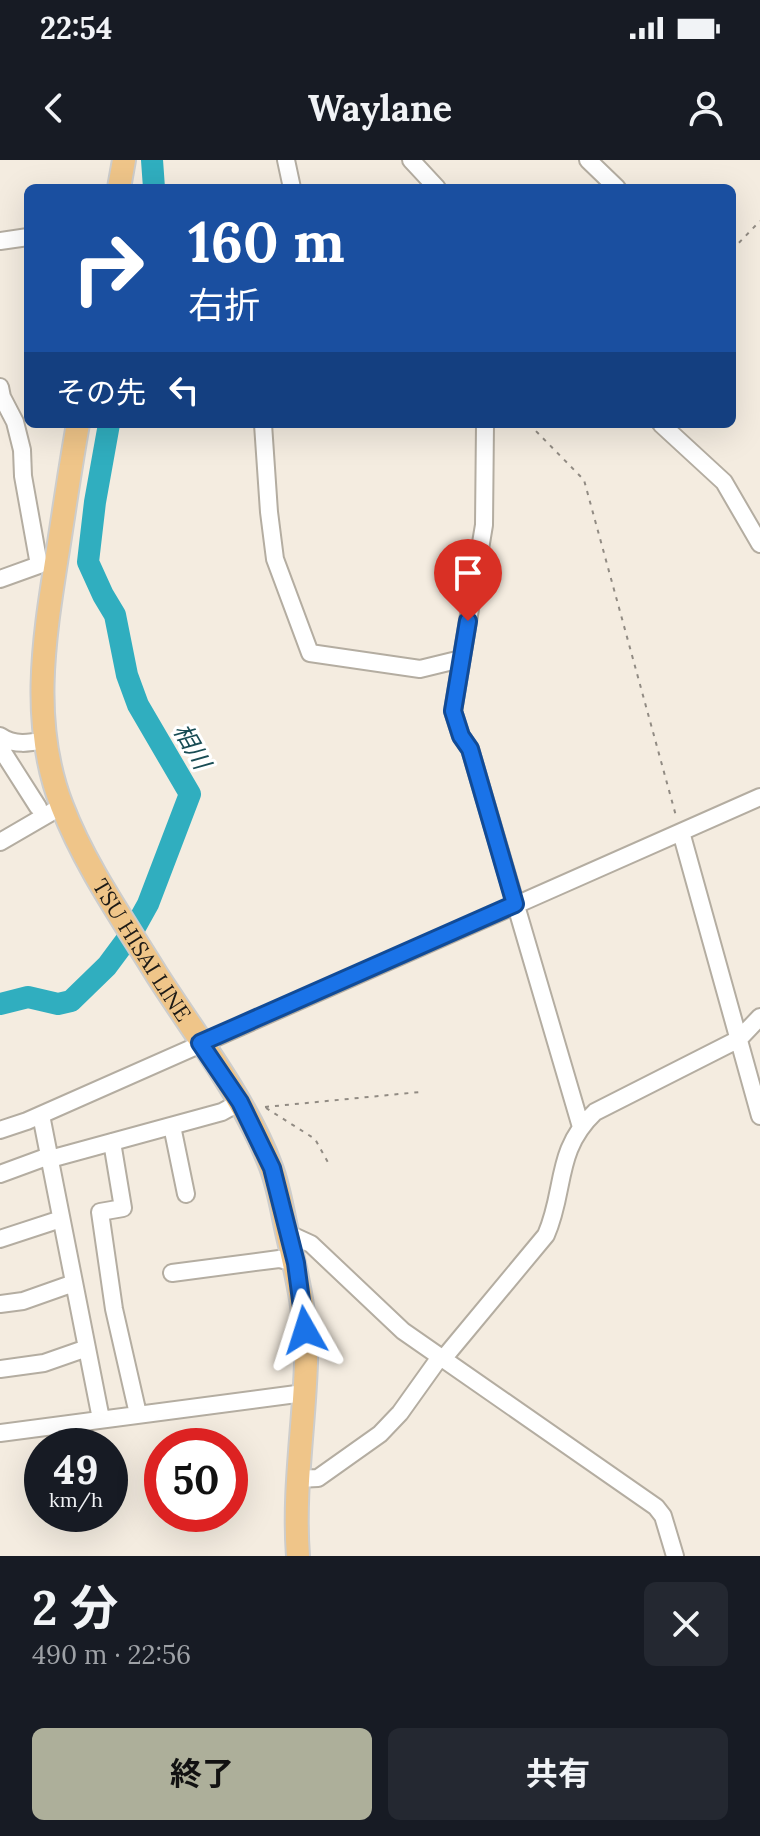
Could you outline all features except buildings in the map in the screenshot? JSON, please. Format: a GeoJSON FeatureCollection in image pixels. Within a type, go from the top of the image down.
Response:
{"type":"FeatureCollection","features":[{"type":"Feature","properties":{"kind":"main road"},"geometry":{"type":"LineString","coordinates":[[120,184],[124,160]]}},
{"type":"Feature","properties":{"kind":"main road","name":"TSU HISAI LINE"},"geometry":{"type":"LineString","coordinates":[[77,428],[47,566],[41,668],[45,740],[62,806],[85,857],[240,1102],[272,1168],[296,1263],[305,1330],[298,1556]]}},
{"type":"Feature","properties":{"kind":"street"},"geometry":{"type":"LineString","coordinates":[[286,160],[291,184]]}},
{"type":"Feature","properties":{"kind":"street"},"geometry":{"type":"LineString","coordinates":[[411,160],[433,184]]}},
{"type":"Feature","properties":{"kind":"street"},"geometry":{"type":"LineString","coordinates":[[588,160],[613,184]]}},
{"type":"Feature","properties":{"kind":"street"},"geometry":{"type":"LineString","coordinates":[[0,241],[24,238]]}},
{"type":"Feature","properties":{"kind":"street"},"geometry":{"type":"LineString","coordinates":[[0,579],[47,566],[23,476],[22,450],[15,422],[1,394]]}},
{"type":"Feature","properties":{"kind":"street"},"geometry":{"type":"LineString","coordinates":[[263,428],[275,559],[310,653],[420,669],[461,659]]}},
{"type":"Feature","properties":{"kind":"street"},"geometry":{"type":"LineString","coordinates":[[485,428],[484,525],[453,711],[455,723],[470,749],[581,1127]]}},
{"type":"Feature","properties":{"kind":"street"},"geometry":{"type":"LineString","coordinates":[[665,428],[724,482],[760,544]]}},
{"type":"Feature","properties":{"kind":"street"},"geometry":{"type":"LineString","coordinates":[[38,807],[3,744],[45,740]]}},
{"type":"Feature","properties":{"kind":"street"},"geometry":{"type":"LineString","coordinates":[[0,1130],[41,1115],[760,797]]}},
{"type":"Feature","properties":{"kind":"street"},"geometry":{"type":"LineString","coordinates":[[0,842],[62,806]]}},
{"type":"Feature","properties":{"kind":"street"},"geometry":{"type":"LineString","coordinates":[[681,832],[760,1116]]}},
{"type":"Feature","properties":{"kind":"street"},"geometry":{"type":"LineString","coordinates":[[298,1479],[318,1478],[380,1434],[546,1235],[561,1169],[581,1127],[595,1112],[739,1039],[760,1017]]}},
{"type":"Feature","properties":{"kind":"street"},"geometry":{"type":"LineString","coordinates":[[0,1174],[222,1112],[240,1102]]}},
{"type":"Feature","properties":{"kind":"street"},"geometry":{"type":"LineString","coordinates":[[41,1115],[101,1419]]}},
{"type":"Feature","properties":{"kind":"street"},"geometry":{"type":"LineString","coordinates":[[172,1126],[186,1194]]}},
{"type":"Feature","properties":{"kind":"street"},"geometry":{"type":"LineString","coordinates":[[112,1142],[123,1208],[100,1212],[114,1309],[138,1414]]}},
{"type":"Feature","properties":{"kind":"street"},"geometry":{"type":"LineString","coordinates":[[0,1239],[61,1219]]}},
{"type":"Feature","properties":{"kind":"street"},"geometry":{"type":"LineString","coordinates":[[287,1233],[311,1244],[392,1321],[441,1358],[656,1507],[663,1516],[675,1556]]}},
{"type":"Feature","properties":{"kind":"street"},"geometry":{"type":"LineString","coordinates":[[172,1273],[279,1259],[296,1263]]}},
{"type":"Feature","properties":{"kind":"street"},"geometry":{"type":"LineString","coordinates":[[0,1304],[23,1301],[74,1283]]}},
{"type":"Feature","properties":{"kind":"street"},"geometry":{"type":"LineString","coordinates":[[0,1369],[44,1363],[87,1348]]}},
{"type":"Feature","properties":{"kind":"street"},"geometry":{"type":"LineString","coordinates":[[0,1433],[304,1393]]}},
{"type":"Feature","properties":{"kind":"path"},"geometry":{"type":"LineString","coordinates":[[736,246],[760,221]]}},
{"type":"Feature","properties":{"kind":"path"},"geometry":{"type":"LineString","coordinates":[[533,428],[584,480],[681,832]]}},
{"type":"Feature","properties":{"kind":"path"},"geometry":{"type":"LineString","coordinates":[[330,1166],[315,1139],[265,1107],[420,1092]]}},
{"type":"Feature","properties":{"kind":"waterway","name":"相川"},"geometry":{"type":"LineString","coordinates":[[152,160],[154,184]]}},
{"type":"Feature","properties":{"kind":"waterway","name":"相川"},"geometry":{"type":"LineString","coordinates":[[0,1004],[28,997],[58,1004],[71,1001],[107,966],[148,904],[190,794],[138,705],[127,675],[115,615],[88,562],[108,428]]}},
{"type":"Feature","properties":{"kind":"route"},"geometry":{"type":"LineString","coordinates":[[305,1330],[296,1263],[272,1168],[240,1102],[200,1043],[515,904],[470,749],[455,723],[453,711],[468,621]]}}]}
